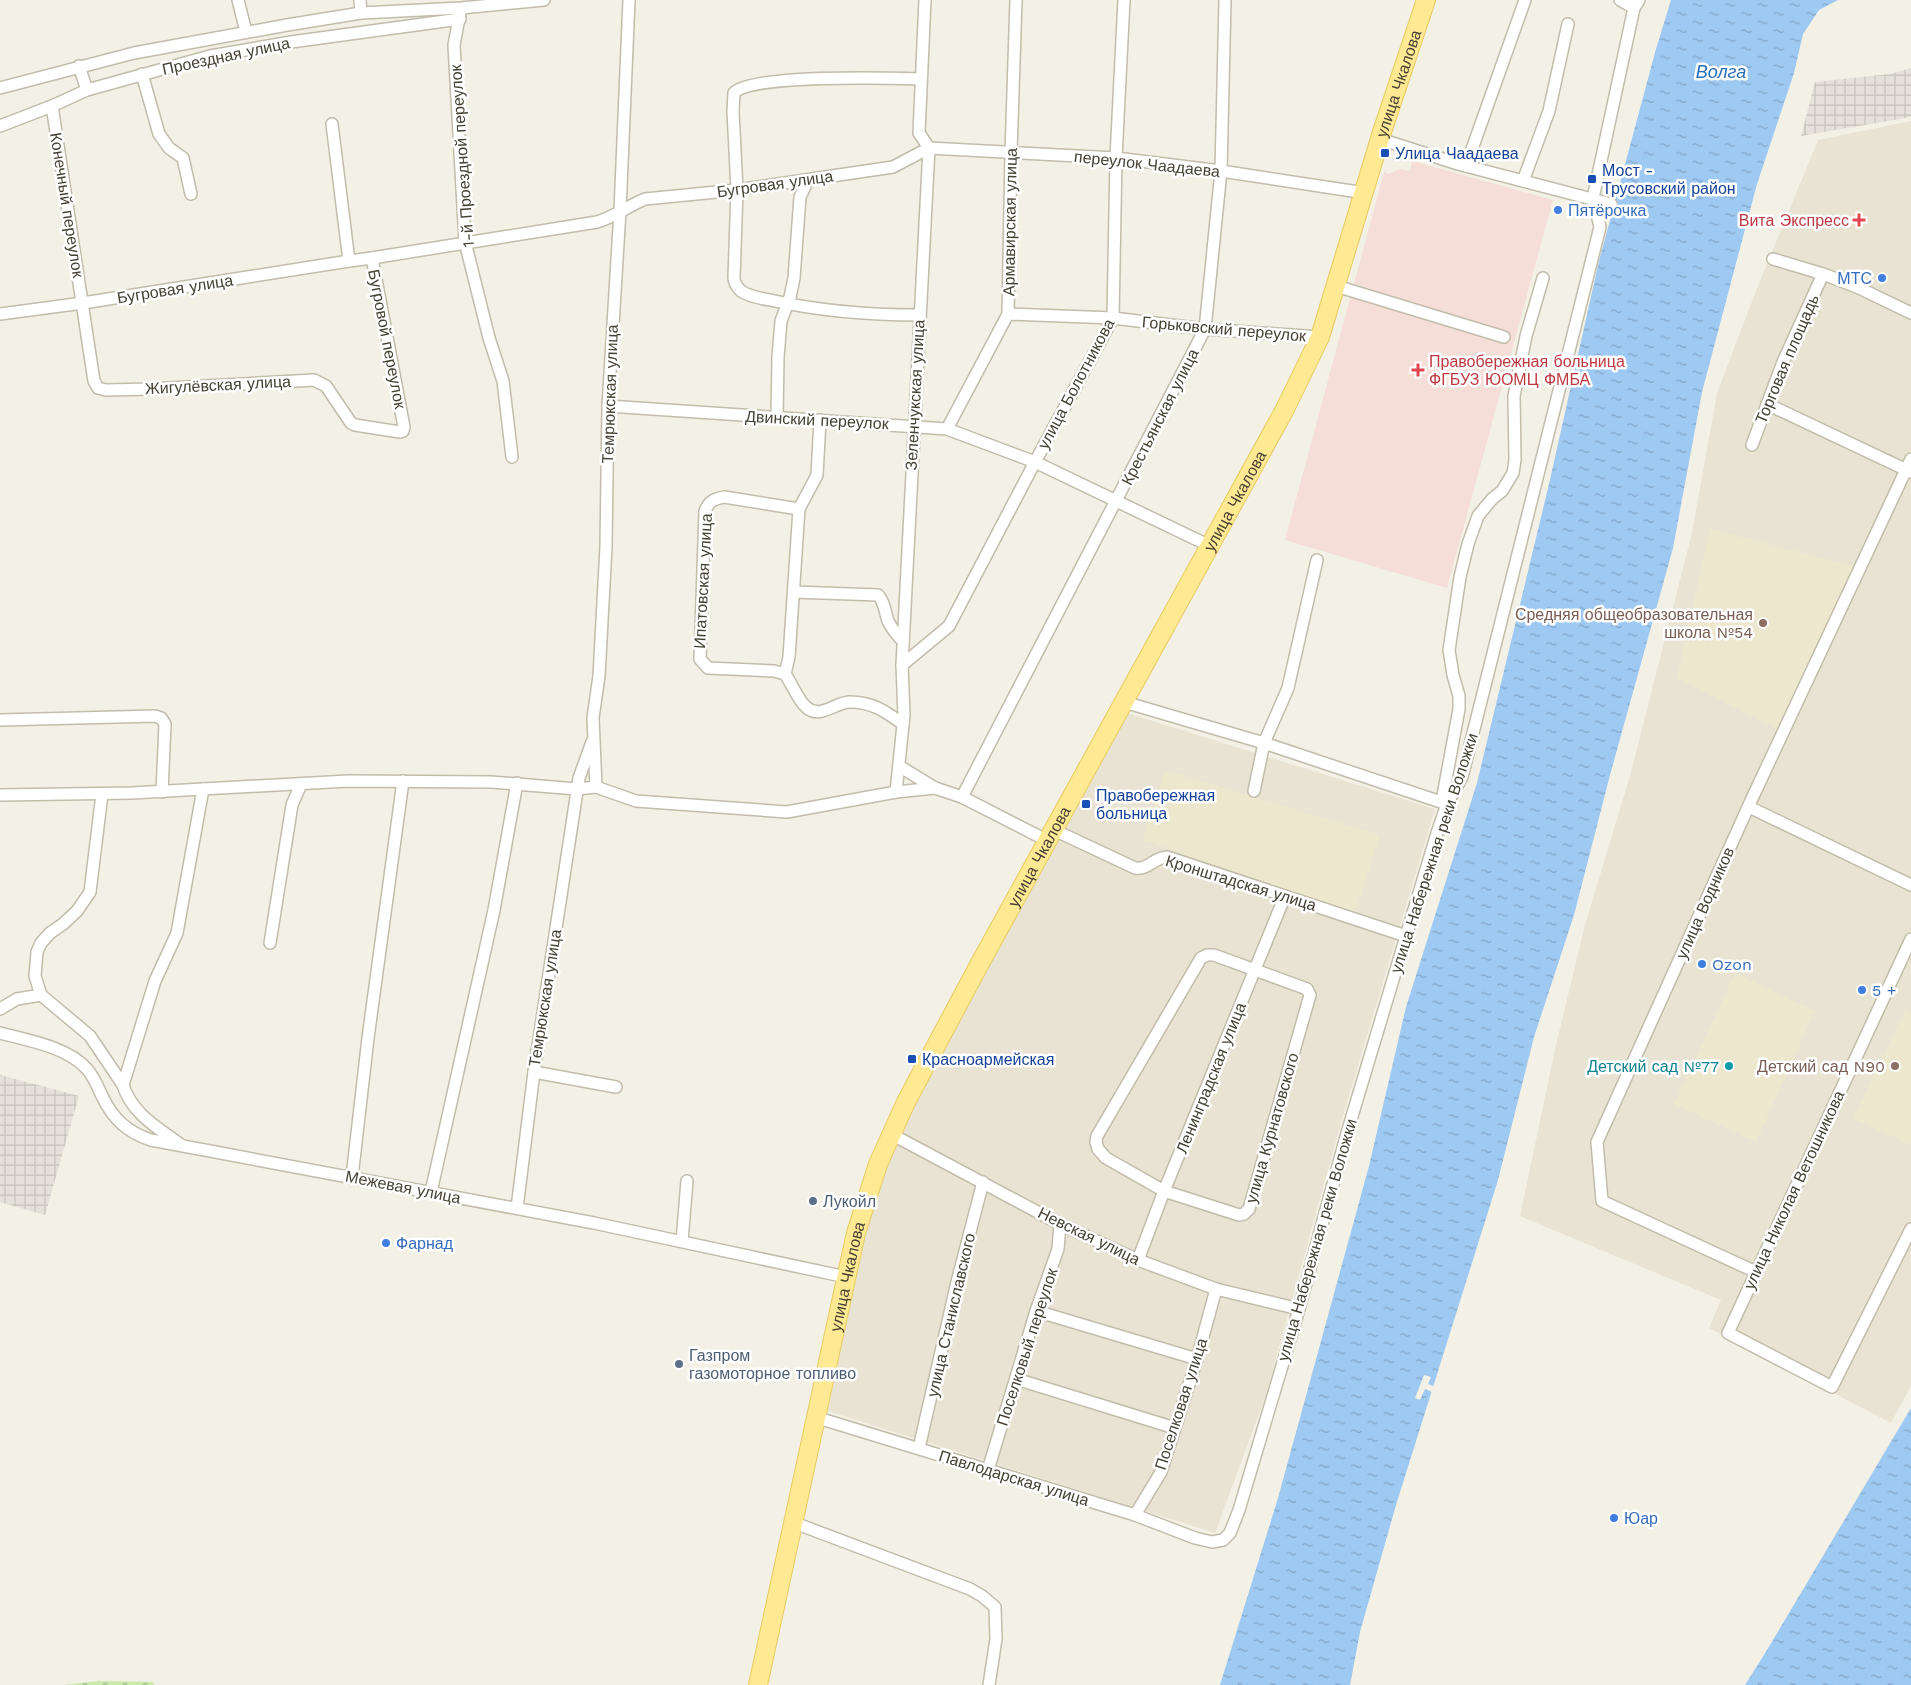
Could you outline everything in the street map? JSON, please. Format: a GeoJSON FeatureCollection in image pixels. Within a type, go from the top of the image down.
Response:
{"type":"FeatureCollection","features":[{"type":"Feature","properties":{"kind":"main road","name":"улица Чкалова"},"geometry":{"type":"LineString","coordinates":[[758,1685],[846,1277],[864,1205],[891,1134],[979,965],[1284,411],[1320,337],[1365,194],[1380,138],[1426,0]]}},
{"type":"Feature","properties":{"kind":"street"},"geometry":{"type":"LineString","coordinates":[[238,0],[246,32]]}},
{"type":"Feature","properties":{"kind":"street"},"geometry":{"type":"LineString","coordinates":[[360,0],[361,14]]}},
{"type":"Feature","properties":{"kind":"street","name":"Проездная улица"},"geometry":{"type":"LineString","coordinates":[[0,88],[134,53],[246,32],[361,14],[461,9],[544,0]]}},
{"type":"Feature","properties":{"kind":"street","name":"Темрюкская улица"},"geometry":{"type":"LineString","coordinates":[[596,787],[593,718],[599,676],[606,547],[608,406],[620,211],[629,0]]}},
{"type":"Feature","properties":{"kind":"street","name":"Зеленчукская улица"},"geometry":{"type":"LineString","coordinates":[[896,792],[903,724],[903,641],[928,148],[919,133],[925,0]]}},
{"type":"Feature","properties":{"kind":"street","name":"Армавирская улица"},"geometry":{"type":"LineString","coordinates":[[947,428],[1008,314],[1016,0]]}},
{"type":"Feature","properties":{"kind":"street","name":"улица Болотникова"},"geometry":{"type":"LineString","coordinates":[[902,665],[948,626],[1113,318],[1116,158],[1124,0]]}},
{"type":"Feature","properties":{"kind":"street","name":"Крестьянская улица"},"geometry":{"type":"LineString","coordinates":[[962,798],[1205,330],[1221,171],[1225,0]]}},
{"type":"Feature","properties":{"kind":"street"},"geometry":{"type":"LineString","coordinates":[[1466,166],[1526,0]]}},
{"type":"Feature","properties":{"kind":"street"},"geometry":{"type":"LineString","coordinates":[[1620,0],[1637,4]]}},
{"type":"Feature","properties":{"kind":"street","name":"улица Набережная реки Воложки"},"geometry":{"type":"LineString","coordinates":[[1212,1542],[1223,1540],[1230,1533],[1239,1510],[1444,802],[1462,777],[1600,227],[1593,198],[1637,4]]}},
{"type":"Feature","properties":{"kind":"street","name":"Проездная улица"},"geometry":{"type":"LineString","coordinates":[[0,126],[87,90],[210,56],[461,9]]}},
{"type":"Feature","properties":{"kind":"street","name":"1-й Проездной переулок"},"geometry":{"type":"LineString","coordinates":[[461,9],[454,45],[465,242],[488,338],[504,381],[512,457]]}},
{"type":"Feature","properties":{"kind":"street"},"geometry":{"type":"LineString","coordinates":[[1523,181],[1549,111],[1568,24]]}},
{"type":"Feature","properties":{"kind":"street"},"geometry":{"type":"LineString","coordinates":[[79,66],[87,90]]}},
{"type":"Feature","properties":{"kind":"street"},"geometry":{"type":"LineString","coordinates":[[142,74],[158,134],[169,148],[183,158],[191,194]]}},
{"type":"Feature","properties":{"kind":"street"},"geometry":{"type":"LineString","coordinates":[[919,315],[872,315],[786,304],[747,294],[738,288],[734,283],[737,190],[733,111],[734,93],[739,88],[790,80],[842,78],[920,79]]}},
{"type":"Feature","properties":{"kind":"street","name":"Конечный переулок"},"geometry":{"type":"LineString","coordinates":[[52,106],[83,303]]}},
{"type":"Feature","properties":{"kind":"street","name":"Бугровой переулок"},"geometry":{"type":"LineString","coordinates":[[332,124],[349,261],[372,258],[404,427],[403,430]]}},
{"type":"Feature","properties":{"kind":"street"},"geometry":{"type":"LineString","coordinates":[[1380,138],[1466,166],[1611,204]]}},
{"type":"Feature","properties":{"kind":"street","name":"Бугровая улица"},"geometry":{"type":"LineString","coordinates":[[465,242],[597,222],[608,219],[645,199],[737,190],[893,167],[928,148]]}},
{"type":"Feature","properties":{"kind":"street","name":"переулок Чаадаева"},"geometry":{"type":"LineString","coordinates":[[928,148],[1116,158],[1221,171],[1365,194]]}},
{"type":"Feature","properties":{"kind":"street"},"geometry":{"type":"LineString","coordinates":[[777,418],[778,357],[781,321],[786,304],[790,298],[794,278],[800,197],[808,180]]}},
{"type":"Feature","properties":{"kind":"street"},"geometry":{"type":"LineString","coordinates":[[372,258],[465,242]]}},
{"type":"Feature","properties":{"kind":"street"},"geometry":{"type":"LineString","coordinates":[[1773,259],[1823,274],[1857,287],[1911,313]]}},
{"type":"Feature","properties":{"kind":"street","name":"Бугровая улица"},"geometry":{"type":"LineString","coordinates":[[0,314],[83,303],[349,261]]}},
{"type":"Feature","properties":{"kind":"street","name":"Торговая площадь"},"geometry":{"type":"LineString","coordinates":[[1752,445],[1796,332],[1823,274]]}},
{"type":"Feature","properties":{"kind":"street"},"geometry":{"type":"LineString","coordinates":[[1124,702],[1264,743],[1444,802],[1459,709],[1459,696],[1449,650],[1460,577],[1468,544],[1478,516],[1492,499],[1502,491],[1513,473],[1515,460],[1514,396],[1526,336],[1543,278]]}},
{"type":"Feature","properties":{"kind":"street"},"geometry":{"type":"LineString","coordinates":[[1336,286],[1504,337]]}},
{"type":"Feature","properties":{"kind":"street","name":"Жигулёвская улица"},"geometry":{"type":"LineString","coordinates":[[83,303],[94,381],[102,389],[151,389],[314,380],[326,386],[355,426],[397,432],[403,430]]}},
{"type":"Feature","properties":{"kind":"street","name":"Горьковский переулок"},"geometry":{"type":"LineString","coordinates":[[1008,314],[1113,318],[1205,330],[1320,337]]}},
{"type":"Feature","properties":{"kind":"street"},"geometry":{"type":"LineString","coordinates":[[1767,404],[1909,466]]}},
{"type":"Feature","properties":{"kind":"street","name":"Двинский переулок"},"geometry":{"type":"LineString","coordinates":[[608,406],[947,428],[1035,462],[1210,546]]}},
{"type":"Feature","properties":{"kind":"street"},"geometry":{"type":"LineString","coordinates":[[820,420],[817,475],[799,510],[789,657],[785,674],[806,707],[812,711],[821,712],[837,704],[848,702],[861,703],[881,708],[903,724]]}},
{"type":"Feature","properties":{"kind":"street","name":"улица Водников"},"geometry":{"type":"LineString","coordinates":[[1756,1272],[1602,1201],[1597,1142],[1748,807],[1909,466]]}},
{"type":"Feature","properties":{"kind":"street","name":"Ипатовская улица"},"geometry":{"type":"LineString","coordinates":[[785,674],[774,671],[708,668],[702,663],[699,655],[705,511],[707,504],[713,499],[724,497],[799,510]]}},
{"type":"Feature","properties":{"kind":"street"},"geometry":{"type":"LineString","coordinates":[[1254,791],[1264,743],[1288,688],[1317,560]]}},
{"type":"Feature","properties":{"kind":"street"},"geometry":{"type":"LineString","coordinates":[[794,592],[878,595],[894,632],[903,641]]}},
{"type":"Feature","properties":{"kind":"street"},"geometry":{"type":"LineString","coordinates":[[0,720],[155,716],[162,718],[165,724],[162,792]]}},
{"type":"Feature","properties":{"kind":"street","name":"Темрюкская улица"},"geometry":{"type":"LineString","coordinates":[[517,1208],[534,1072],[577,789],[594,735]]}},
{"type":"Feature","properties":{"kind":"street","name":"Кронштадская улица"},"geometry":{"type":"LineString","coordinates":[[899,766],[935,788],[1135,868],[1146,867],[1157,858],[1167,857],[1406,936]]}},
{"type":"Feature","properties":{"kind":"street"},"geometry":{"type":"LineString","coordinates":[[0,795],[162,792],[348,781],[517,783],[577,789],[596,787],[636,801],[787,812],[896,792],[935,788]]}},
{"type":"Feature","properties":{"kind":"street"},"geometry":{"type":"LineString","coordinates":[[352,1177],[368,1038],[403,781]]}},
{"type":"Feature","properties":{"kind":"street"},"geometry":{"type":"LineString","coordinates":[[431,1192],[494,910],[517,783]]}},
{"type":"Feature","properties":{"kind":"street"},"geometry":{"type":"LineString","coordinates":[[270,943],[292,805],[300,784]]}},
{"type":"Feature","properties":{"kind":"street"},"geometry":{"type":"LineString","coordinates":[[123,1085],[155,981],[177,933],[202,789]]}},
{"type":"Feature","properties":{"kind":"street"},"geometry":{"type":"LineString","coordinates":[[102,794],[90,892],[76,911],[41,943],[37,952],[35,976],[41,995],[90,1036],[123,1085],[126,1095],[140,1114],[184,1146]]}},
{"type":"Feature","properties":{"kind":"street"},"geometry":{"type":"LineString","coordinates":[[1748,807],[1911,885]]}},
{"type":"Feature","properties":{"kind":"street","name":"Ленинградская улица"},"geometry":{"type":"LineString","coordinates":[[1138,1260],[1164,1191],[1285,896]]}},
{"type":"Feature","properties":{"kind":"street","name":"улица Николая Ветошникова"},"geometry":{"type":"LineString","coordinates":[[1911,939],[1728,1333],[1832,1387],[1911,1229]]}},
{"type":"Feature","properties":{"kind":"street","name":"улица Курнатовского"},"geometry":{"type":"LineString","coordinates":[[1214,955],[1255,970],[1307,989],[1310,995],[1249,1209],[1244,1214],[1235,1214],[1164,1191],[1106,1158],[1098,1149],[1096,1142],[1097,1136],[1200,958],[1214,955]]}},
{"type":"Feature","properties":{"kind":"street"},"geometry":{"type":"LineString","coordinates":[[0,1009],[17,999],[41,995]]}},
{"type":"Feature","properties":{"kind":"street","name":"Межевая улица"},"geometry":{"type":"LineString","coordinates":[[0,1033],[42,1043],[74,1059],[87,1069],[119,1123],[133,1133],[151,1140],[517,1208],[846,1277]]}},
{"type":"Feature","properties":{"kind":"street"},"geometry":{"type":"LineString","coordinates":[[534,1072],[616,1087]]}},
{"type":"Feature","properties":{"kind":"street","name":"Невская улица"},"geometry":{"type":"LineString","coordinates":[[891,1134],[1060,1224],[1138,1260],[1216,1288],[1298,1309]]}},
{"type":"Feature","properties":{"kind":"street"},"geometry":{"type":"LineString","coordinates":[[682,1242],[687,1181]]}},
{"type":"Feature","properties":{"kind":"street","name":"улица Станиславского"},"geometry":{"type":"LineString","coordinates":[[919,1448],[957,1282],[983,1182]]}},
{"type":"Feature","properties":{"kind":"street","name":"Поселковый переулок"},"geometry":{"type":"LineString","coordinates":[[988,1470],[1036,1311],[1058,1249],[1060,1224]]}},
{"type":"Feature","properties":{"kind":"street","name":"Поселковая улица"},"geometry":{"type":"LineString","coordinates":[[1135,1515],[1161,1472],[1197,1359],[1216,1288]]}},
{"type":"Feature","properties":{"kind":"street"},"geometry":{"type":"LineString","coordinates":[[1036,1311],[1197,1359]]}},
{"type":"Feature","properties":{"kind":"street"},"geometry":{"type":"LineString","coordinates":[[1016,1379],[1175,1428]]}},
{"type":"Feature","properties":{"kind":"street","name":"Павлодарская улица"},"geometry":{"type":"LineString","coordinates":[[815,1417],[1135,1515],[1195,1538],[1212,1542]]}},
{"type":"Feature","properties":{"kind":"street"},"geometry":{"type":"LineString","coordinates":[[792,1522],[970,1589],[982,1596],[995,1607],[996,1640],[989,1685]]}},
{"type":"Feature","properties":{"kind":"shaded area"},"geometry":{"type":"Polygon","coordinates":[[[1911,68],[1911,117],[1801,136],[1815,82],[1890,74],[1911,68]]]}},
{"type":"Feature","properties":{"kind":"shaded area"},"geometry":{"type":"Polygon","coordinates":[[[1911,121],[1911,1386],[1891,1423],[1709,1328],[1721,1300],[1520,1216],[1556,1045],[1585,925],[1630,776],[1692,533],[1717,393],[1756,291],[1818,140],[1911,121]]]}},
{"type":"Feature","properties":{"kind":"shaded area","name":"Правобережная больница ФГБУЗ ЮОМЦ ФМБА"},"geometry":{"type":"Polygon","coordinates":[[[1412,161],[1553,200],[1447,588],[1285,540],[1384,172],[1389,174],[1400,169],[1410,171],[1412,161]]]}},
{"type":"Feature","properties":{"kind":"shaded area","name":"Средняя общеобразовательная школа №54"},"geometry":{"type":"Polygon","coordinates":[[[1710,529],[1862,568],[1786,734],[1677,678],[1710,529]]]}},
{"type":"Feature","properties":{"kind":"shaded area"},"geometry":{"type":"Polygon","coordinates":[[[1127,713],[1435,809],[1342,1119],[1266,1395],[1215,1533],[828,1411],[869,1213],[901,1127],[1127,713]]]}},
{"type":"Feature","properties":{"kind":"shaded area"},"geometry":{"type":"Polygon","coordinates":[[[1165,770],[1380,835],[1355,913],[1143,840],[1165,770]]]}},
{"type":"Feature","properties":{"kind":"shaded area"},"geometry":{"type":"Polygon","coordinates":[[[1735,973],[1815,1011],[1756,1142],[1674,1104],[1735,973]]]}},
{"type":"Feature","properties":{"kind":"shaded area","name":"Детский сад N90"},"geometry":{"type":"Polygon","coordinates":[[[1905,1010],[1911,1013],[1911,1145],[1853,1119],[1905,1010]]]}},
{"type":"Feature","properties":{"kind":"shaded area"},"geometry":{"type":"Polygon","coordinates":[[[0,1075],[79,1096],[45,1215],[0,1202],[0,1075]]]}},
{"type":"Feature","properties":{"kind":"green space"},"geometry":{"type":"Polygon","coordinates":[[[99,1681],[152,1682],[155,1685],[64,1685],[99,1681]]]}},
{"type":"Feature","properties":{"kind":"water","name":"Волга"},"geometry":{"type":"Polygon","coordinates":[[[1671,0],[1838,0],[1819,10],[1803,34],[1794,73],[1757,184],[1702,392],[1673,548],[1610,775],[1574,915],[1534,1037],[1498,1180],[1396,1505],[1360,1632],[1350,1685],[1220,1685],[1278,1498],[1369,1166],[1406,1007],[1477,783],[1549,484],[1599,261],[1671,0]]]}},
{"type":"Feature","properties":{"kind":"water"},"geometry":{"type":"Polygon","coordinates":[[[1911,1408],[1911,1685],[1745,1685],[1767,1650],[1911,1408]]]}},
{"type":"Feature","properties":{"kind":"pier"},"geometry":{"type":"Polygon","coordinates":[[[1424,1375],[1431,1377],[1428,1384],[1436,1387],[1434,1393],[1425,1389],[1420,1400],[1415,1398],[1424,1375]]]}},
{"type":"Feature","properties":{"kind":"place","name":"Улица Чаадаева"},"geometry":{"type":"Point","coordinates":[1385,153]}},
{"type":"Feature","properties":{"kind":"place","name":"Мост - Трусовский район"},"geometry":{"type":"Point","coordinates":[1592,179]}},
{"type":"Feature","properties":{"kind":"place","name":"Пятёрочка"},"geometry":{"type":"Point","coordinates":[1558,210]}},
{"type":"Feature","properties":{"kind":"place","name":"Вита Экспресс"},"geometry":{"type":"Point","coordinates":[1859,220]}},
{"type":"Feature","properties":{"kind":"place","name":"МТС"},"geometry":{"type":"Point","coordinates":[1882,278]}},
{"type":"Feature","properties":{"kind":"place","name":"Правобережная больница ФГБУЗ ЮОМЦ ФМБА"},"geometry":{"type":"Point","coordinates":[1418,370]}},
{"type":"Feature","properties":{"kind":"place","name":"Средняя общеобразовательная школа №54"},"geometry":{"type":"Point","coordinates":[1763,623]}},
{"type":"Feature","properties":{"kind":"place","name":"Правобережная больница"},"geometry":{"type":"Point","coordinates":[1086,804]}},
{"type":"Feature","properties":{"kind":"place","name":"Ozon"},"geometry":{"type":"Point","coordinates":[1702,964]}},
{"type":"Feature","properties":{"kind":"place","name":"5 +"},"geometry":{"type":"Point","coordinates":[1862,990]}},
{"type":"Feature","properties":{"kind":"place","name":"Красноармейская"},"geometry":{"type":"Point","coordinates":[912,1059]}},
{"type":"Feature","properties":{"kind":"place","name":"Детский сад №77"},"geometry":{"type":"Point","coordinates":[1729,1066]}},
{"type":"Feature","properties":{"kind":"place","name":"Детский сад N90"},"geometry":{"type":"Point","coordinates":[1895,1066]}},
{"type":"Feature","properties":{"kind":"place","name":"Лукойл"},"geometry":{"type":"Point","coordinates":[813,1201]}},
{"type":"Feature","properties":{"kind":"place","name":"Фарнад"},"geometry":{"type":"Point","coordinates":[386,1243]}},
{"type":"Feature","properties":{"kind":"place","name":"Газпром газомоторное топливо"},"geometry":{"type":"Point","coordinates":[679,1364]}},
{"type":"Feature","properties":{"kind":"place","name":"Юар"},"geometry":{"type":"Point","coordinates":[1614,1518]}}]}
